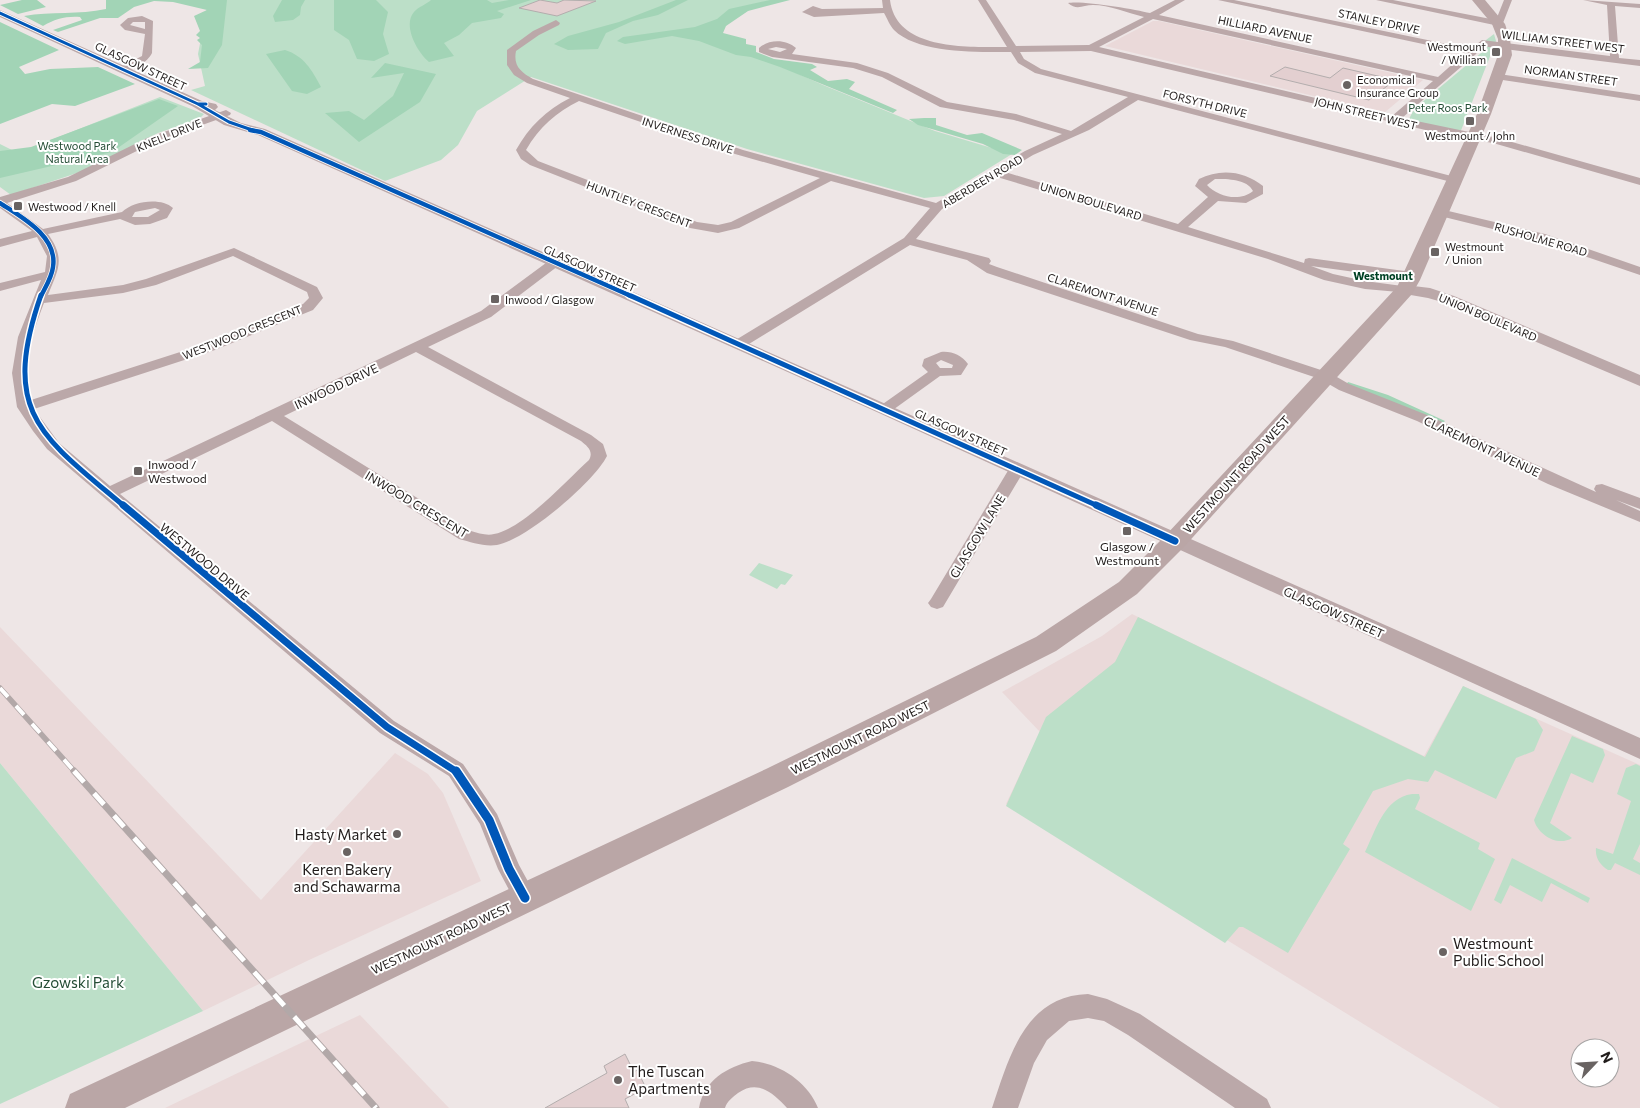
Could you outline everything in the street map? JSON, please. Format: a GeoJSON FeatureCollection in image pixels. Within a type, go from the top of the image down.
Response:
{"type":"FeatureCollection","features":[{"type":"Feature","properties":{"kind":"main road"},"geometry":{"type":"LineString","coordinates":[[1478,0],[1500,25],[1506,45]]}},
{"type":"Feature","properties":{"kind":"main road","name":"WESTMOUNT ROAD WEST"},"geometry":{"type":"LineString","coordinates":[[84,1108],[777,778],[1046,644],[1128,588],[1175,541],[1410,283],[1477,134],[1499,77],[1506,45]]}},
{"type":"Feature","properties":{"kind":"street"},"geometry":{"type":"LineString","coordinates":[[886,0],[887,10],[897,28],[916,39],[962,50],[1091,48],[1181,0]]}},
{"type":"Feature","properties":{"kind":"street","name":"FORSYTH DRIVE"},"geometry":{"type":"LineString","coordinates":[[982,0],[1014,50],[1026,65],[1038,71],[1134,98],[1455,180]]}},
{"type":"Feature","properties":{"kind":"street","name":"STANLEY DRIVE"},"geometry":{"type":"LineString","coordinates":[[1222,0],[1473,52]]}},
{"type":"Feature","properties":{"kind":"street"},"geometry":{"type":"LineString","coordinates":[[1380,0],[1500,25]]}},
{"type":"Feature","properties":{"kind":"street"},"geometry":{"type":"LineString","coordinates":[[1394,120],[1473,52],[1500,25],[1508,0]]}},
{"type":"Feature","properties":{"kind":"street"},"geometry":{"type":"LineString","coordinates":[[1587,0],[1640,6]]}},
{"type":"Feature","properties":{"kind":"street","name":"HILLIARD AVENUE"},"geometry":{"type":"LineString","coordinates":[[1085,1],[1440,80]]}},
{"type":"Feature","properties":{"kind":"street"},"geometry":{"type":"LineString","coordinates":[[1611,3],[1615,59]]}},
{"type":"Feature","properties":{"kind":"street"},"geometry":{"type":"LineString","coordinates":[[821,12],[887,10]]}},
{"type":"Feature","properties":{"kind":"street","name":"GLASGOW STREET"},"geometry":{"type":"LineString","coordinates":[[0,14],[198,104],[207,104],[222,115],[255,132],[262,132],[885,409],[1640,749]]}},
{"type":"Feature","properties":{"kind":"street","name":"INVERNESS DRIVE"},"geometry":{"type":"LineString","coordinates":[[556,23],[517,45],[512,50],[510,64],[517,73],[530,81],[739,152],[832,176],[938,207]]}},
{"type":"Feature","properties":{"kind":"street"},"geometry":{"type":"LineString","coordinates":[[123,69],[139,62],[149,54],[149,32]]}},
{"type":"Feature","properties":{"kind":"street","name":"WILLIAM STREET WEST"},"geometry":{"type":"LineString","coordinates":[[1482,43],[1640,63]]}},
{"type":"Feature","properties":{"kind":"street","name":"JOHN STREET WEST"},"geometry":{"type":"LineString","coordinates":[[1091,48],[1394,120],[1477,134],[1640,176]]}},
{"type":"Feature","properties":{"kind":"street"},"geometry":{"type":"LineString","coordinates":[[783,54],[863,67],[944,105],[1016,117],[1071,134]]}},
{"type":"Feature","properties":{"kind":"street","name":"NORMAN STREET"},"geometry":{"type":"LineString","coordinates":[[1499,77],[1640,98]]}},
{"type":"Feature","properties":{"kind":"street","name":"HUNTLEY CRESCENT"},"geometry":{"type":"LineString","coordinates":[[578,98],[548,114],[525,141],[521,150],[525,157],[534,163],[694,225],[718,229],[735,225],[832,176]]}},
{"type":"Feature","properties":{"kind":"street","name":"ABERDEEN ROAD"},"geometry":{"type":"LineString","coordinates":[[739,344],[908,241],[938,207],[1029,153],[1071,134],[1134,98]]}},
{"type":"Feature","properties":{"kind":"street","name":"JOHN STREET WEST"},"geometry":{"type":"LineString","coordinates":[[1405,110],[1494,140],[1640,182]]}},
{"type":"Feature","properties":{"kind":"street","name":"KNELL DRIVE"},"geometry":{"type":"LineString","coordinates":[[0,202],[72,179],[151,140],[222,115]]}},
{"type":"Feature","properties":{"kind":"street","name":"UNION BOULEVARD"},"geometry":{"type":"LineString","coordinates":[[997,173],[1272,256],[1329,277],[1365,285],[1410,283],[1441,286],[1640,369]]}},
{"type":"Feature","properties":{"kind":"street"},"geometry":{"type":"LineString","coordinates":[[1180,228],[1216,196]]}},
{"type":"Feature","properties":{"kind":"street","name":"WESTWOOD DRIVE"},"geometry":{"type":"LineString","coordinates":[[0,202],[40,232],[50,245],[54,256],[51,274],[21,353],[18,369],[19,387],[26,407],[53,446],[386,727],[456,770],[489,820],[509,869],[525,898]]}},
{"type":"Feature","properties":{"kind":"street","name":"RUSHOLME ROAD"},"geometry":{"type":"LineString","coordinates":[[1441,211],[1546,233],[1640,265]]}},
{"type":"Feature","properties":{"kind":"street","name":"RUSHOLME ROAD"},"geometry":{"type":"LineString","coordinates":[[1441,211],[1549,240],[1640,272]]}},
{"type":"Feature","properties":{"kind":"street"},"geometry":{"type":"LineString","coordinates":[[0,243],[83,222],[126,215]]}},
{"type":"Feature","properties":{"kind":"street","name":"CLAREMONT AVENUE"},"geometry":{"type":"LineString","coordinates":[[908,241],[973,260],[992,270],[1061,291],[1195,337],[1228,344],[1324,376],[1344,387],[1422,418],[1546,476],[1640,517]]}},
{"type":"Feature","properties":{"kind":"street","name":"WESTWOOD CRESCENT"},"geometry":{"type":"LineString","coordinates":[[26,407],[210,347],[308,306],[316,298],[312,290],[234,252],[151,282],[123,289],[40,300]]}},
{"type":"Feature","properties":{"kind":"street","name":"INWOOD DRIVE"},"geometry":{"type":"LineString","coordinates":[[108,493],[486,314],[554,263]]}},
{"type":"Feature","properties":{"kind":"street"},"geometry":{"type":"LineString","coordinates":[[0,287],[51,274]]}},
{"type":"Feature","properties":{"kind":"street","name":"UNION BOULEVARD"},"geometry":{"type":"LineString","coordinates":[[1410,283],[1640,381]]}},
{"type":"Feature","properties":{"kind":"street","name":"INWOOD CRESCENT"},"geometry":{"type":"LineString","coordinates":[[274,416],[465,535],[480,539],[499,539],[522,528],[596,462],[599,456],[597,447],[586,438],[417,348]]}},
{"type":"Feature","properties":{"kind":"street"},"geometry":{"type":"LineString","coordinates":[[885,409],[937,372]]}},
{"type":"Feature","properties":{"kind":"street","name":"CLAREMONT AVENUE"},"geometry":{"type":"LineString","coordinates":[[1324,376],[1351,379],[1394,395],[1592,485],[1640,504]]}},
{"type":"Feature","properties":{"kind":"street","name":"GLASGOW LANE"},"geometry":{"type":"LineString","coordinates":[[937,603],[1017,469]]}},
{"type":"Feature","properties":{"kind":"street"},"geometry":{"type":"LineString","coordinates":[[1005,1108],[1028,1046],[1042,1025],[1063,1011],[1087,1006],[1116,1013],[1258,1108]]}},
{"type":"Feature","properties":{"kind":"street"},"geometry":{"type":"LineString","coordinates":[[712,1108],[721,1089],[739,1076],[760,1074],[779,1081],[805,1108]]}},
{"type":"Feature","properties":{"kind":"shaded area"},"geometry":{"type":"Polygon","coordinates":[[[1153,21],[1423,80],[1384,113],[1105,46],[1153,21]]]}},
{"type":"Feature","properties":{"kind":"shaded area","name":"Westmount Public School"},"geometry":{"type":"Polygon","coordinates":[[[1132,614],[1424,756],[1463,686],[1640,765],[1640,1108],[1500,1108],[1006,804],[1040,732],[1002,692],[1102,636],[1132,614]]]}},
{"type":"Feature","properties":{"kind":"shaded area"},"geometry":{"type":"Polygon","coordinates":[[[0,627],[261,900],[395,753],[428,774],[443,793],[481,881],[203,1011],[0,763],[0,627]]]}},
{"type":"Feature","properties":{"kind":"shaded area"},"geometry":{"type":"Polygon","coordinates":[[[360,1015],[449,1108],[165,1108],[263,1061],[360,1015]]]}},
{"type":"Feature","properties":{"kind":"green space"},"geometry":{"type":"Polygon","coordinates":[[[22,0],[37,0],[46,7],[18,14],[0,5],[22,0]]]}},
{"type":"Feature","properties":{"kind":"green space"},"geometry":{"type":"Polygon","coordinates":[[[106,0],[227,0],[222,45],[208,68],[188,69],[200,62],[202,45],[197,40],[200,38],[196,35],[200,31],[194,16],[207,10],[173,2],[154,1],[134,7],[118,18],[100,18],[58,32],[53,30],[82,20],[80,17],[65,18],[43,26],[24,16],[106,9],[106,0]]]}},
{"type":"Feature","properties":{"kind":"green space"},"geometry":{"type":"Polygon","coordinates":[[[166,0],[774,0],[754,7],[710,34],[823,85],[935,131],[1012,154],[944,196],[924,198],[747,149],[531,77],[477,111],[458,145],[441,160],[385,181],[191,90],[205,86],[198,54],[207,7],[166,0]]]}},
{"type":"Feature","properties":{"kind":"green space"},"geometry":{"type":"Polygon","coordinates":[[[282,0],[305,0],[301,7],[300,15],[293,20],[275,22],[273,16],[282,0]]]}},
{"type":"Feature","properties":{"kind":"green space"},"geometry":{"type":"Polygon","coordinates":[[[334,0],[376,0],[388,12],[383,34],[389,54],[374,61],[357,59],[349,40],[334,30],[334,0]]]}},
{"type":"Feature","properties":{"kind":"green space"},"geometry":{"type":"Polygon","coordinates":[[[431,0],[487,0],[492,3],[509,0],[531,0],[497,11],[504,14],[501,18],[472,23],[459,35],[444,43],[454,56],[429,62],[416,46],[410,24],[414,12],[431,0]]]}},
{"type":"Feature","properties":{"kind":"green space"},"geometry":{"type":"Polygon","coordinates":[[[676,0],[688,0],[658,15],[633,21],[606,33],[598,49],[568,50],[554,44],[568,36],[619,22],[676,0]]]}},
{"type":"Feature","properties":{"kind":"green space"},"geometry":{"type":"Polygon","coordinates":[[[770,0],[790,0],[748,11],[726,26],[723,33],[746,39],[746,44],[756,46],[756,52],[774,59],[812,64],[817,67],[810,70],[828,81],[847,79],[855,82],[849,89],[897,110],[893,113],[780,67],[751,57],[736,55],[699,41],[672,36],[625,44],[617,41],[623,37],[695,27],[717,19],[729,9],[770,0]]]}},
{"type":"Feature","properties":{"kind":"green space"},"geometry":{"type":"Polygon","coordinates":[[[0,22],[59,50],[19,67],[25,74],[50,69],[98,67],[135,84],[75,106],[52,104],[0,124],[0,22]]]}},
{"type":"Feature","properties":{"kind":"green space","name":"Peter Roos Park"},"geometry":{"type":"Polygon","coordinates":[[[1494,34],[1496,41],[1460,133],[1408,121],[1414,109],[1487,48],[1486,40],[1494,34]]]}},
{"type":"Feature","properties":{"kind":"green space"},"geometry":{"type":"Polygon","coordinates":[[[285,50],[297,56],[311,69],[321,87],[307,94],[292,91],[266,54],[285,50]]]}},
{"type":"Feature","properties":{"kind":"green space"},"geometry":{"type":"Polygon","coordinates":[[[385,63],[436,74],[420,102],[359,142],[325,113],[349,111],[364,120],[393,96],[404,73],[371,78],[385,63]]]}},
{"type":"Feature","properties":{"kind":"green space","name":"Westwood Park Natural Area"},"geometry":{"type":"Polygon","coordinates":[[[160,97],[204,114],[199,119],[158,133],[86,170],[11,195],[0,187],[0,144],[18,153],[160,97]]]}},
{"type":"Feature","properties":{"kind":"green space","name":"Westwood Park Natural Area"},"geometry":{"type":"Polygon","coordinates":[[[159,99],[178,106],[112,152],[0,178],[0,151],[31,147],[159,99]]]}},
{"type":"Feature","properties":{"kind":"green space"},"geometry":{"type":"Polygon","coordinates":[[[936,118],[936,125],[967,135],[982,133],[1022,150],[1015,155],[1003,154],[983,144],[918,125],[909,119],[936,118]]]}},
{"type":"Feature","properties":{"kind":"green space"},"geometry":{"type":"Polygon","coordinates":[[[1348,382],[1388,395],[1445,421],[1442,424],[1346,385],[1348,382]]]}},
{"type":"Feature","properties":{"kind":"green space"},"geometry":{"type":"Polygon","coordinates":[[[759,563],[793,575],[785,585],[781,584],[777,589],[749,575],[759,563]]]}},
{"type":"Feature","properties":{"kind":"green space"},"geometry":{"type":"Polygon","coordinates":[[[1138,617],[1425,757],[1463,686],[1536,719],[1543,730],[1534,751],[1516,758],[1496,799],[1435,770],[1428,782],[1408,779],[1373,791],[1343,844],[1350,849],[1288,953],[1243,927],[1239,927],[1225,943],[1006,806],[1046,717],[1115,662],[1138,617]]]}},
{"type":"Feature","properties":{"kind":"green space"},"geometry":{"type":"Polygon","coordinates":[[[1572,736],[1603,749],[1605,755],[1593,783],[1571,773],[1550,823],[1572,838],[1561,841],[1544,835],[1534,820],[1572,736]]]}},
{"type":"Feature","properties":{"kind":"green space","name":"Gzowski Park"},"geometry":{"type":"Polygon","coordinates":[[[0,763],[203,1011],[0,1104],[0,763]]]}},
{"type":"Feature","properties":{"kind":"green space"},"geometry":{"type":"Polygon","coordinates":[[[1636,764],[1640,766],[1640,844],[1633,859],[1640,863],[1640,875],[1615,863],[1611,870],[1608,870],[1596,855],[1596,848],[1613,854],[1631,801],[1617,794],[1626,768],[1636,764]]]}},
{"type":"Feature","properties":{"kind":"green space"},"geometry":{"type":"Polygon","coordinates":[[[1419,794],[1420,798],[1415,809],[1480,843],[1478,849],[1495,859],[1471,911],[1365,852],[1377,825],[1388,808],[1402,797],[1419,794]]]}},
{"type":"Feature","properties":{"kind":"green space"},"geometry":{"type":"Polygon","coordinates":[[[1512,858],[1590,898],[1588,903],[1551,883],[1542,902],[1510,885],[1501,904],[1494,900],[1512,858]]]}},
{"type":"Feature","properties":{"kind":"building"},"geometry":{"type":"Polygon","coordinates":[[[540,0],[557,3],[564,0],[596,1],[557,16],[519,8],[540,0]]]}},
{"type":"Feature","properties":{"kind":"building","name":"Economical Insurance Group"},"geometry":{"type":"Polygon","coordinates":[[[1285,67],[1330,78],[1343,68],[1395,80],[1369,100],[1270,76],[1285,67]]]}},
{"type":"Feature","properties":{"kind":"building","name":"The Tuscan Apartments"},"geometry":{"type":"Polygon","coordinates":[[[625,1054],[634,1072],[637,1070],[646,1088],[625,1099],[629,1108],[545,1108],[607,1073],[604,1066],[625,1054]]]}},
{"type":"Feature","properties":{"kind":"railway"},"geometry":{"type":"LineString","coordinates":[[0,688],[75,772]]}},
{"type":"Feature","properties":{"kind":"railway"},"geometry":{"type":"LineString","coordinates":[[74,771],[376,1108]]}},
{"type":"Feature","properties":{"kind":"cycle path"},"geometry":{"type":"LineString","coordinates":[[0,13],[198,104],[206,104]]}},
{"type":"Feature","properties":{"kind":"cycle path"},"geometry":{"type":"LineString","coordinates":[[198,104],[198,106],[229,122],[261,132],[885,409],[1175,541]]}},
{"type":"Feature","properties":{"kind":"cycle path"},"geometry":{"type":"LineString","coordinates":[[0,203],[37,230],[50,246],[53,256],[53,268],[25,337],[19,373],[21,391],[26,408],[38,428],[53,446],[387,727],[456,770],[489,820],[509,869],[525,898]]}},
{"type":"Feature","properties":{"kind":"place","name":"Westmount / William"},"geometry":{"type":"Point","coordinates":[1496,52]}},
{"type":"Feature","properties":{"kind":"place","name":"Economical Insurance Group"},"geometry":{"type":"Point","coordinates":[1347,85]}},
{"type":"Feature","properties":{"kind":"place","name":"Westmount / John"},"geometry":{"type":"Point","coordinates":[1470,121]}},
{"type":"Feature","properties":{"kind":"place","name":"Westwood / Knell"},"geometry":{"type":"Point","coordinates":[18,206]}},
{"type":"Feature","properties":{"kind":"place","name":"Westmount / Union"},"geometry":{"type":"Point","coordinates":[1435,252]}},
{"type":"Feature","properties":{"kind":"place","name":"Inwood / Glasgow"},"geometry":{"type":"Point","coordinates":[495,299]}},
{"type":"Feature","properties":{"kind":"place","name":"Inwood / Westwood"},"geometry":{"type":"Point","coordinates":[138,471]}},
{"type":"Feature","properties":{"kind":"place","name":"Glasgow / Westmount"},"geometry":{"type":"Point","coordinates":[1127,531]}},
{"type":"Feature","properties":{"kind":"place","name":"Hasty Market"},"geometry":{"type":"Point","coordinates":[397,834]}},
{"type":"Feature","properties":{"kind":"place","name":"Keren Bakery and Schawarma"},"geometry":{"type":"Point","coordinates":[347,852]}},
{"type":"Feature","properties":{"kind":"place","name":"Westmount Public School"},"geometry":{"type":"Point","coordinates":[1443,952]}},
{"type":"Feature","properties":{"kind":"place","name":"The Tuscan Apartments"},"geometry":{"type":"Point","coordinates":[618,1080]}},
{"type":"Feature","properties":{"kind":"district","name":"Westmount"},"geometry":{"type":"Point","coordinates":[1383,275]}}]}
